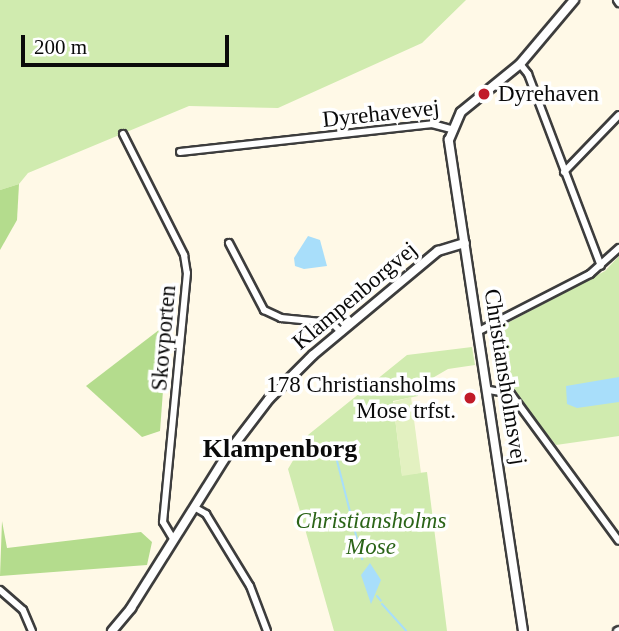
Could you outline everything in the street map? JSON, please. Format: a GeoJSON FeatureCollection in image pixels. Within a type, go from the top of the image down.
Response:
{"type":"FeatureCollection","features":[{"type":"Feature","properties":{"kind":"street","name":"Dyrehavevej"},"geometry":{"type":"LineString","coordinates":[[180,152],[432,124],[451,129],[461,112],[520,64],[574,0]]}},
{"type":"Feature","properties":{"kind":"street"},"geometry":{"type":"LineString","coordinates":[[520,64],[528,74],[601,266]]}},
{"type":"Feature","properties":{"kind":"street"},"geometry":{"type":"LineString","coordinates":[[564,172],[619,115]]}},
{"type":"Feature","properties":{"kind":"street","name":"Christiansholmsvej"},"geometry":{"type":"LineString","coordinates":[[451,129],[449,149],[489,390],[523,631]]}},
{"type":"Feature","properties":{"kind":"street","name":"Skovporten"},"geometry":{"type":"LineString","coordinates":[[123,134],[179,246],[187,273],[163,522],[174,540]]}},
{"type":"Feature","properties":{"kind":"street"},"geometry":{"type":"LineString","coordinates":[[229,243],[264,310],[281,318],[332,323],[341,332]]}},
{"type":"Feature","properties":{"kind":"street","name":"Klampenborgvej"},"geometry":{"type":"LineString","coordinates":[[111,631],[261,410],[341,332],[438,251],[465,243]]}},
{"type":"Feature","properties":{"kind":"street"},"geometry":{"type":"LineString","coordinates":[[479,331],[601,266],[619,248]]}},
{"type":"Feature","properties":{"kind":"street"},"geometry":{"type":"LineString","coordinates":[[489,390],[511,394],[619,541]]}},
{"type":"Feature","properties":{"kind":"street"},"geometry":{"type":"LineString","coordinates":[[194,507],[206,514],[250,586],[267,631]]}},
{"type":"Feature","properties":{"kind":"street"},"geometry":{"type":"LineString","coordinates":[[0,590],[23,610],[32,631]]}},
{"type":"Feature","properties":{"kind":"green space"},"geometry":{"type":"Polygon","coordinates":[[[0,0],[466,0],[422,43],[278,108],[189,106],[28,173],[19,184],[0,190],[0,0]]]}},
{"type":"Feature","properties":{"kind":"green space"},"geometry":{"type":"Polygon","coordinates":[[[19,184],[17,220],[0,250],[0,190],[19,184]]]}},
{"type":"Feature","properties":{"kind":"green space"},"geometry":{"type":"Polygon","coordinates":[[[619,256],[619,436],[556,445],[510,388],[499,386],[489,333],[605,271],[619,256]]]}},
{"type":"Feature","properties":{"kind":"green space"},"geometry":{"type":"Polygon","coordinates":[[[168,323],[160,431],[142,437],[86,386],[168,323]]]}},
{"type":"Feature","properties":{"kind":"green space","name":"Christiansholms Mose"},"geometry":{"type":"Polygon","coordinates":[[[472,347],[475,365],[448,369],[417,387],[418,396],[393,401],[402,475],[427,472],[447,631],[334,631],[288,469],[308,435],[407,355],[472,347]]]}},
{"type":"Feature","properties":{"kind":"green space"},"geometry":{"type":"Polygon","coordinates":[[[411,397],[421,473],[402,476],[393,402],[411,397]]]}},
{"type":"Feature","properties":{"kind":"green space"},"geometry":{"type":"Polygon","coordinates":[[[2,521],[7,548],[141,532],[152,542],[147,565],[0,576],[2,521]]]}},
{"type":"Feature","properties":{"kind":"water"},"geometry":{"type":"Polygon","coordinates":[[[308,236],[320,240],[327,266],[304,269],[295,266],[294,258],[308,236]]]}},
{"type":"Feature","properties":{"kind":"water"},"geometry":{"type":"Polygon","coordinates":[[[619,377],[619,402],[577,408],[567,404],[566,386],[619,377]]]}},
{"type":"Feature","properties":{"kind":"water"},"geometry":{"type":"Polygon","coordinates":[[[370,563],[381,580],[371,604],[361,575],[370,563]]]}},
{"type":"Feature","properties":{"kind":"waterway"},"geometry":{"type":"LineString","coordinates":[[333,445],[362,559]]}},
{"type":"Feature","properties":{"kind":"waterway"},"geometry":{"type":"LineString","coordinates":[[377,596],[381,601]]}},
{"type":"Feature","properties":{"kind":"waterway"},"geometry":{"type":"LineString","coordinates":[[382,604],[406,631]]}},
{"type":"Feature","properties":{"kind":"place","name":"Dyrehaven"},"geometry":{"type":"Point","coordinates":[484,94]}},
{"type":"Feature","properties":{"kind":"place","name":"178 Christiansholms Mose trfst."},"geometry":{"type":"Point","coordinates":[470,398]}},
{"type":"Feature","properties":{"kind":"district","name":"Klampenborg"},"geometry":{"type":"Point","coordinates":[280,449]}}]}
